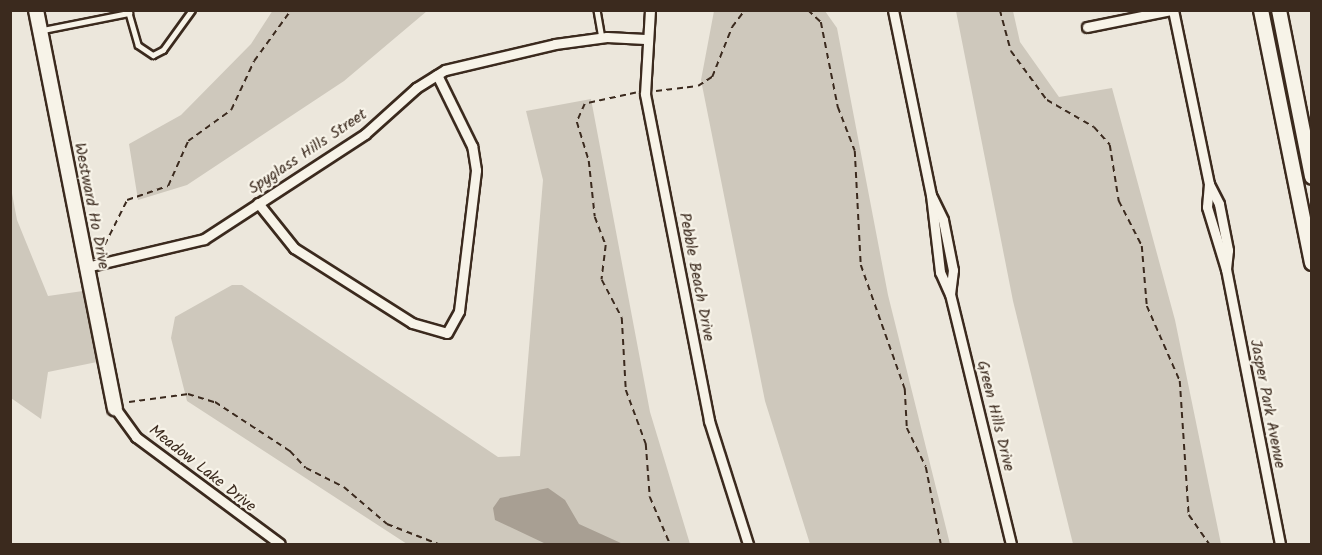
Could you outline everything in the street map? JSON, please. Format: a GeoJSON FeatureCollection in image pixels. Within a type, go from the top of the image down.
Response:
{"type":"FeatureCollection","features":[{"type":"Feature","properties":{"kind":"street","name":"Westward Ho Drive"},"geometry":{"type":"LineString","coordinates":[[36,10],[91,266],[115,408]]}},
{"type":"Feature","properties":{"kind":"street","name":"Pebble Beach Drive"},"geometry":{"type":"LineString","coordinates":[[650,10],[645,39],[645,92],[709,421],[748,544]]}},
{"type":"Feature","properties":{"kind":"street","name":"Green Hills Drive"},"geometry":{"type":"LineString","coordinates":[[893,10],[931,195],[930,224],[950,294],[1011,544]]}},
{"type":"Feature","properties":{"kind":"street"},"geometry":{"type":"LineString","coordinates":[[1087,27],[1172,10]]}},
{"type":"Feature","properties":{"kind":"street","name":"Jasper Park Avenue"},"geometry":{"type":"LineString","coordinates":[[1172,10],[1209,184],[1207,207],[1226,268],[1280,544]]}},
{"type":"Feature","properties":{"kind":"street"},"geometry":{"type":"LineString","coordinates":[[1261,10],[1311,263]]}},
{"type":"Feature","properties":{"kind":"street"},"geometry":{"type":"LineString","coordinates":[[1279,10],[1311,177]]}},
{"type":"Feature","properties":{"kind":"street","name":"Spyglass Hills Street"},"geometry":{"type":"LineString","coordinates":[[91,266],[182,248],[365,135],[437,75],[471,62],[602,37],[645,39]]}},
{"type":"Feature","properties":{"kind":"street"},"geometry":{"type":"LineString","coordinates":[[258,203],[294,248],[426,329],[447,333],[455,325],[476,170],[472,146],[437,75]]}},
{"type":"Feature","properties":{"kind":"street","name":"Meadow Lake Drive"},"geometry":{"type":"LineString","coordinates":[[115,408],[136,437],[280,544]]}},
{"type":"Feature","properties":{"kind":"lane"},"geometry":{"type":"LineString","coordinates":[[40,31],[129,12],[138,45],[153,55],[163,50],[192,10]]}},
{"type":"Feature","properties":{"kind":"lane"},"geometry":{"type":"LineString","coordinates":[[597,10],[602,37]]}},
{"type":"Feature","properties":{"kind":"path"},"geometry":{"type":"LineString","coordinates":[[91,266],[128,200],[172,182],[188,141],[231,110],[254,62],[291,10]]}},
{"type":"Feature","properties":{"kind":"path"},"geometry":{"type":"LineString","coordinates":[[670,544],[650,497],[646,444],[626,390],[622,318],[602,280],[606,245],[595,218],[589,161],[577,122],[585,104],[645,92],[698,86],[712,77],[732,27],[745,10]]}},
{"type":"Feature","properties":{"kind":"path"},"geometry":{"type":"LineString","coordinates":[[808,10],[821,22],[838,107],[855,151],[861,265],[905,389],[906,428],[926,467],[941,544]]}},
{"type":"Feature","properties":{"kind":"path"},"geometry":{"type":"LineString","coordinates":[[1000,10],[1011,51],[1047,100],[1094,127],[1110,145],[1119,201],[1142,246],[1147,306],[1180,381],[1189,515],[1209,544]]}},
{"type":"Feature","properties":{"kind":"path"},"geometry":{"type":"LineString","coordinates":[[129,402],[188,394],[215,402],[290,451],[306,468],[344,487],[387,524],[438,544]]}},
{"type":"Feature","properties":{"kind":"shaded area"},"geometry":{"type":"Polygon","coordinates":[[[273,10],[427,11],[344,81],[187,185],[138,200],[129,144],[181,115],[251,44],[273,10]]]}},
{"type":"Feature","properties":{"kind":"shaded area"},"geometry":{"type":"Polygon","coordinates":[[[714,11],[825,11],[837,28],[888,295],[950,544],[810,544],[765,401],[701,80],[714,11]]]}},
{"type":"Feature","properties":{"kind":"shaded area"},"geometry":{"type":"Polygon","coordinates":[[[956,11],[1013,11],[1020,42],[1059,97],[1112,88],[1175,320],[1221,544],[1073,544],[1013,301],[956,11]]]}},
{"type":"Feature","properties":{"kind":"shaded area"},"geometry":{"type":"Polygon","coordinates":[[[591,99],[650,412],[690,544],[407,544],[187,401],[171,338],[175,317],[232,285],[242,285],[498,457],[520,456],[543,180],[526,111],[591,99]]]}},
{"type":"Feature","properties":{"kind":"shaded area"},"geometry":{"type":"Polygon","coordinates":[[[11,188],[17,220],[48,296],[83,291],[97,362],[48,372],[41,419],[11,398],[11,188]]]}},
{"type":"Feature","properties":{"kind":"shaded area"},"geometry":{"type":"Polygon","coordinates":[[[548,488],[565,500],[579,524],[623,544],[546,544],[495,520],[493,508],[500,498],[548,488]]]}}]}
